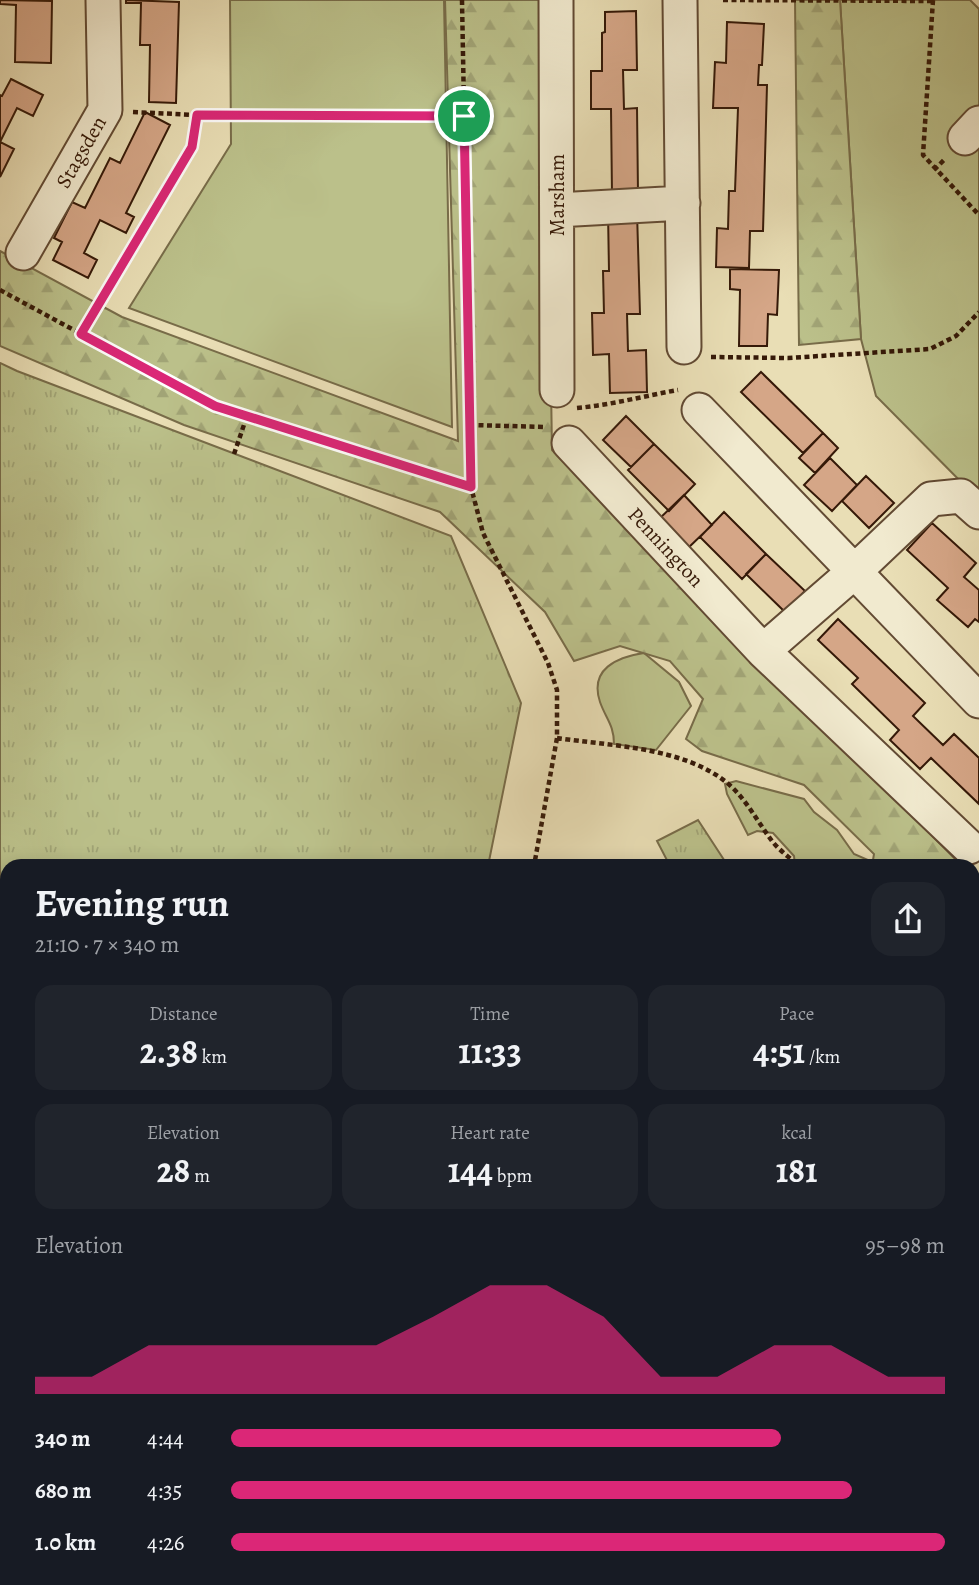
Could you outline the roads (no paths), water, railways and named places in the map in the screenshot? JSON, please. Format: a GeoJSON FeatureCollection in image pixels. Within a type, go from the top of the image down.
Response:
{"type":"FeatureCollection","features":[{"type":"Feature","properties":{"kind":"street","name":"Stagsden"},"geometry":{"type":"LineString","coordinates":[[23,253],[106,110],[103,0]]}},
{"type":"Feature","properties":{"kind":"street","name":"Marsham"},"geometry":{"type":"LineString","coordinates":[[556,0],[557,209],[564,399]]}},
{"type":"Feature","properties":{"kind":"street"},"geometry":{"type":"LineString","coordinates":[[680,0],[685,352]]}},
{"type":"Feature","properties":{"kind":"street"},"geometry":{"type":"LineString","coordinates":[[557,209],[683,203]]}},
{"type":"Feature","properties":{"kind":"street"},"geometry":{"type":"LineString","coordinates":[[699,410],[979,701]]}},
{"type":"Feature","properties":{"kind":"street","name":"Pennington"},"geometry":{"type":"LineString","coordinates":[[564,435],[763,652],[970,847]]}},
{"type":"Feature","properties":{"kind":"street"},"geometry":{"type":"LineString","coordinates":[[763,652],[931,499],[961,496],[979,512]]}}]}
